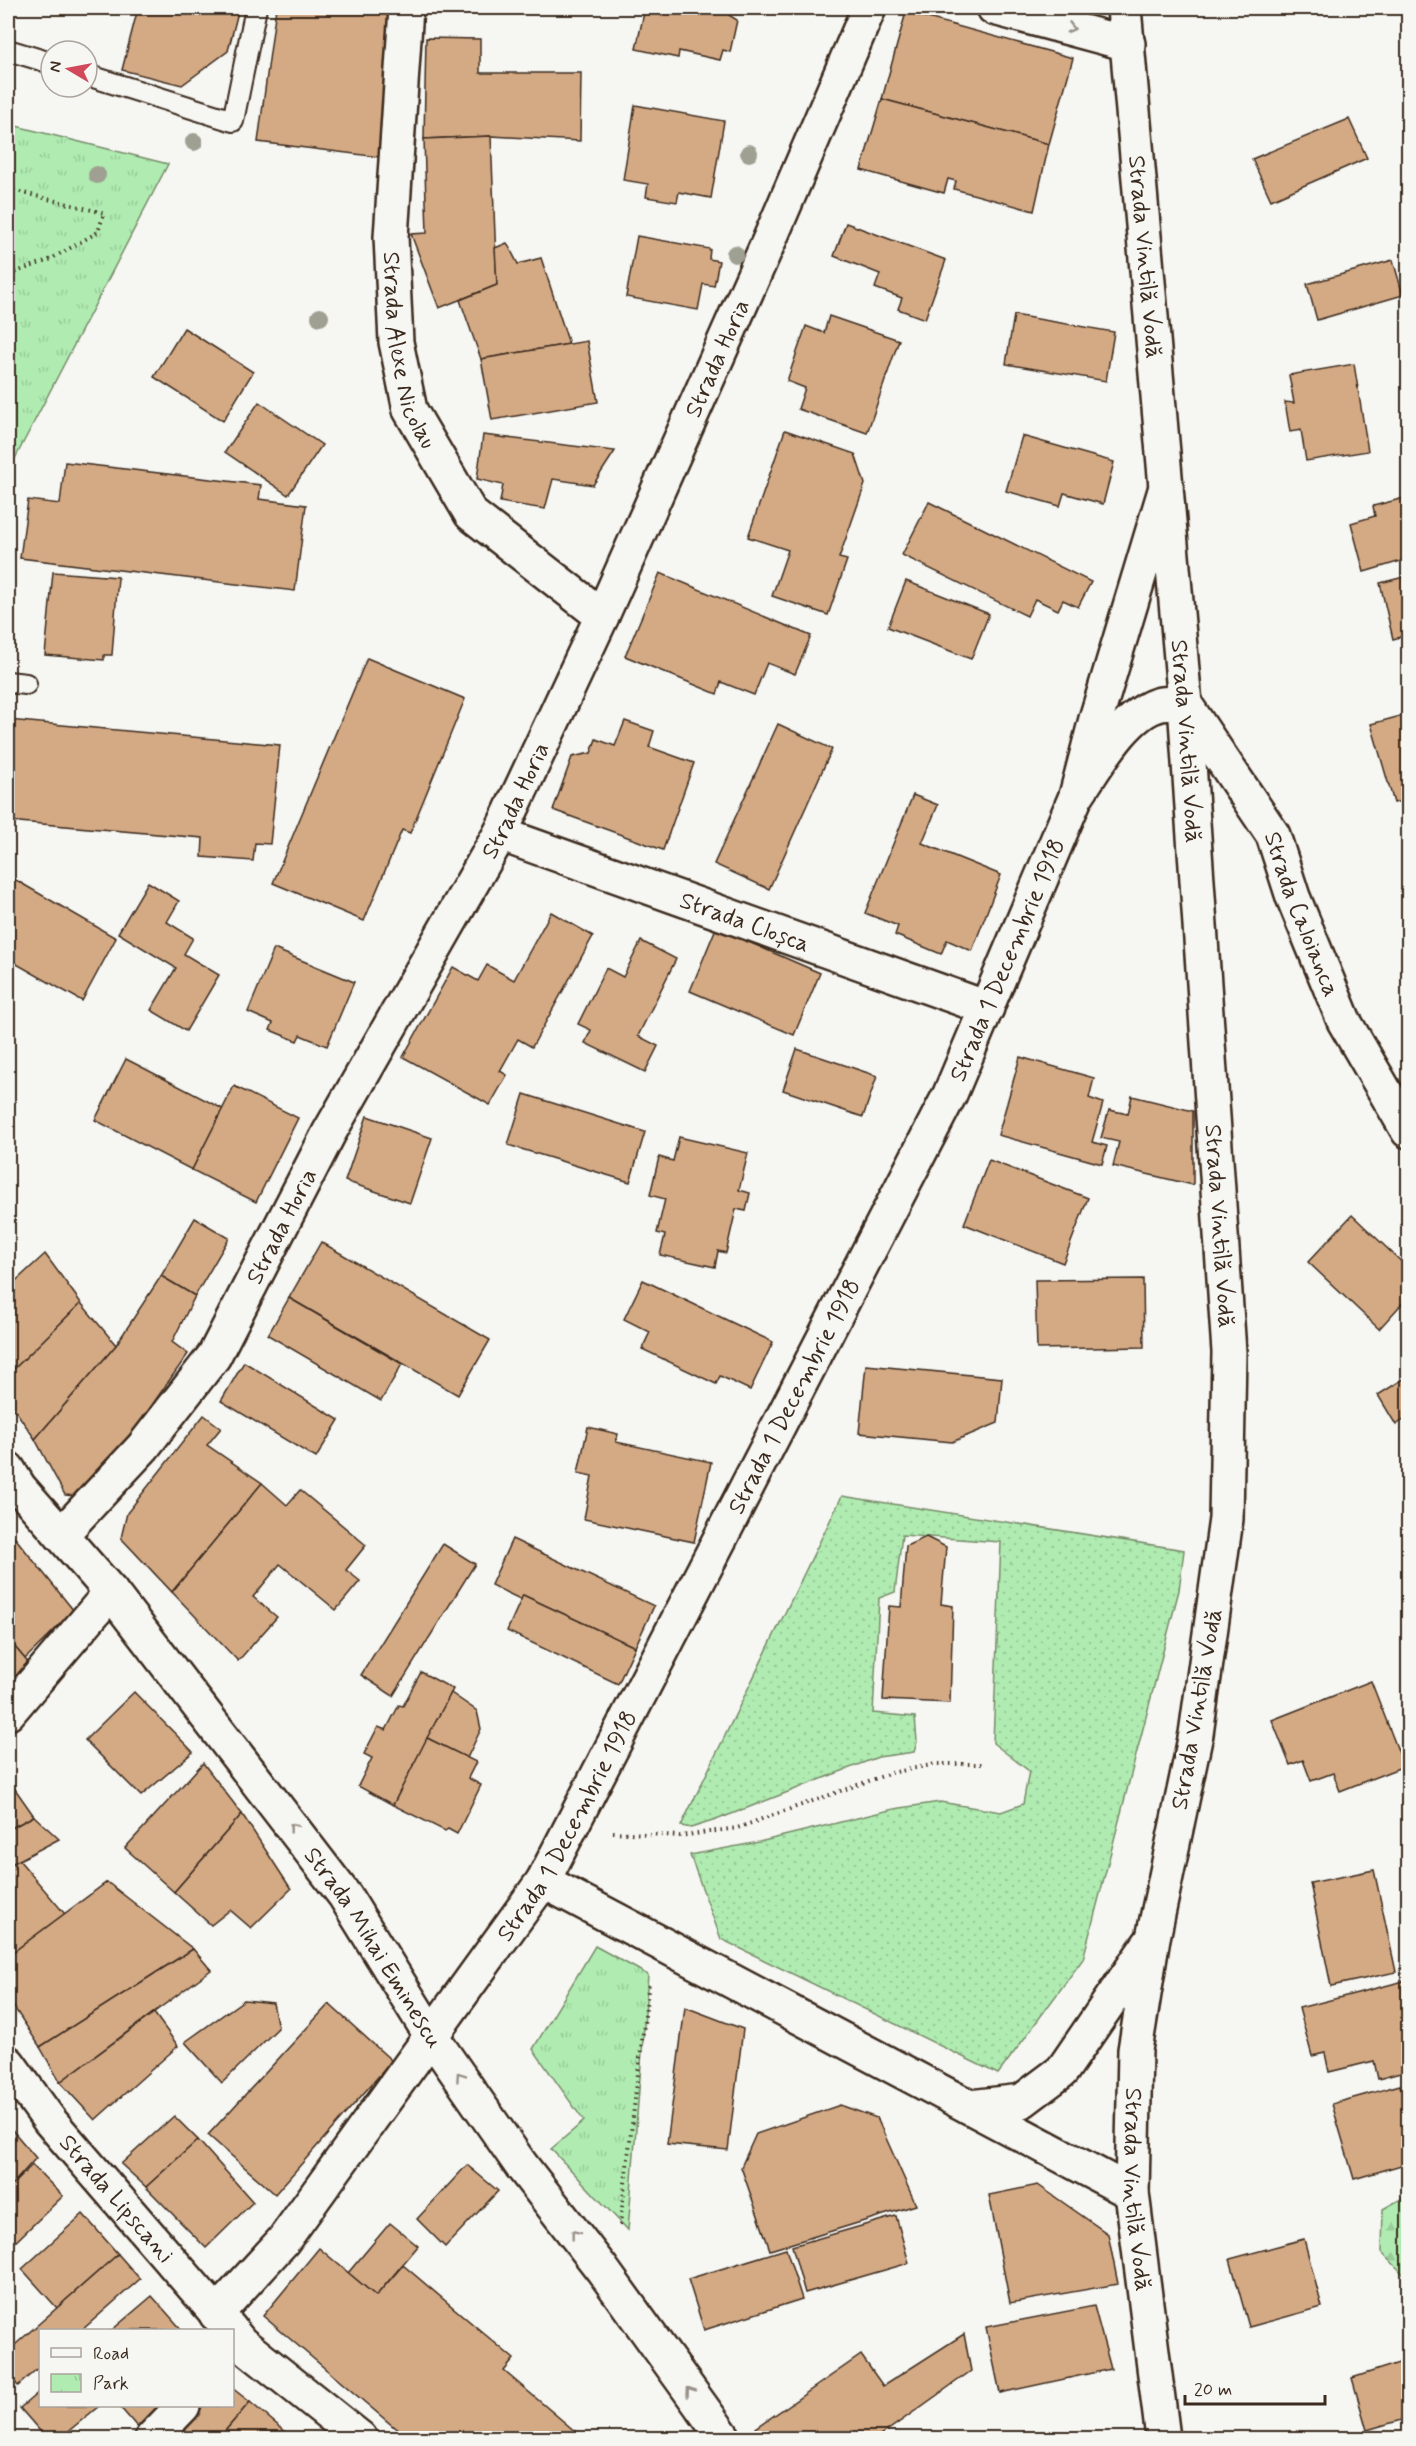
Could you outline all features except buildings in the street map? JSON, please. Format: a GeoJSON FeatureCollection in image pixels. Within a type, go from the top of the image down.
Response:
{"type":"FeatureCollection","features":[{"type":"Feature","properties":{"kind":"street","name":"Strada Alexe Nicolau"},"geometry":{"type":"LineString","coordinates":[[406,8],[391,237],[396,342],[410,410],[471,514],[602,616]]}},
{"type":"Feature","properties":{"kind":"street","name":"Strada Horia"},"geometry":{"type":"LineString","coordinates":[[61,1535],[143,1447],[214,1356],[329,1133],[501,834],[602,616],[769,241],[869,8]]}},
{"type":"Feature","properties":{"kind":"street"},"geometry":{"type":"LineString","coordinates":[[994,8],[1128,44]]}},
{"type":"Feature","properties":{"kind":"street","name":"Strada Vintilă Vodă"},"geometry":{"type":"LineString","coordinates":[[1124,8],[1185,704],[1229,1352],[1227,1519],[1196,1734],[1153,1938],[1135,2050],[1132,2193],[1163,2439]]}},
{"type":"Feature","properties":{"kind":"street","name":"Strada 1 Decembrie 1918"},"geometry":{"type":"LineString","coordinates":[[234,2329],[283,2241],[543,1881],[944,1104],[1076,796],[1096,718],[1167,483]]}},
{"type":"Feature","properties":{"kind":"street"},"geometry":{"type":"LineString","coordinates":[[1076,796],[1126,727],[1142,714],[1160,704],[1185,704]]}},
{"type":"Feature","properties":{"kind":"street","name":"Strada Caloianca"},"geometry":{"type":"LineString","coordinates":[[1185,704],[1272,835],[1293,897],[1344,1021],[1408,1131]]}},
{"type":"Feature","properties":{"kind":"street","name":"Strada Cloșca"},"geometry":{"type":"LineString","coordinates":[[501,834],[987,1008]]}},
{"type":"Feature","properties":{"kind":"street","name":"Strada Mihai Eminescu"},"geometry":{"type":"LineString","coordinates":[[8,1468],[19,1487],[111,1592],[345,1896],[432,2037],[521,2165],[724,2439]]}},
{"type":"Feature","properties":{"kind":"street"},"geometry":{"type":"LineString","coordinates":[[8,1713],[111,1592]]}},
{"type":"Feature","properties":{"kind":"street"},"geometry":{"type":"LineString","coordinates":[[543,1881],[1132,2193]]}},
{"type":"Feature","properties":{"kind":"street"},"geometry":{"type":"LineString","coordinates":[[970,2107],[1022,2102],[1062,2071],[1153,1938]]}},
{"type":"Feature","properties":{"kind":"street","name":"Strada Lipscani"},"geometry":{"type":"LineString","coordinates":[[8,2062],[50,2121],[227,2329]]}},
{"type":"Feature","properties":{"kind":"street","name":"Strada Lipscani"},"geometry":{"type":"LineString","coordinates":[[234,2336],[360,2439]]}},
{"type":"Feature","properties":{"kind":"street"},"geometry":{"type":"LineString","coordinates":[[152,2439],[182,2407]]}},
{"type":"Feature","properties":{"kind":"lane"},"geometry":{"type":"LineString","coordinates":[[99,79],[233,121],[256,8]]}},
{"type":"Feature","properties":{"kind":"lane"},"geometry":{"type":"LineString","coordinates":[[8,50],[39,59]]}},
{"type":"Feature","properties":{"kind":"path"},"geometry":{"type":"LineString","coordinates":[[8,189],[104,213],[98,232],[49,260],[8,275]]}},
{"type":"Feature","properties":{"kind":"path"},"geometry":{"type":"LineString","coordinates":[[571,1825],[627,1834],[680,1836],[737,1828],[891,1773],[936,1764],[983,1764]]}},
{"type":"Feature","properties":{"kind":"path"},"geometry":{"type":"LineString","coordinates":[[612,2285],[654,1940]]}},
{"type":"Feature","properties":{"kind":"green space"},"geometry":{"type":"Polygon","coordinates":[[[8,124],[168,164],[8,472],[8,124]]]}},
{"type":"Feature","properties":{"kind":"green space"},"geometry":{"type":"Polygon","coordinates":[[[842,1496],[1184,1550],[1179,1590],[1083,1959],[998,2074],[721,1939],[690,1855],[759,1842],[894,1809],[940,1802],[1001,1812],[1023,1804],[1029,1771],[993,1743],[1001,1542],[902,1535],[895,1592],[879,1598],[873,1713],[915,1717],[917,1742],[914,1752],[878,1757],[716,1820],[691,1828],[681,1826],[842,1496]]]}},
{"type":"Feature","properties":{"kind":"green space"},"geometry":{"type":"Polygon","coordinates":[[[595,1946],[648,1975],[628,2230],[551,2149],[584,2121],[533,2049],[595,1946]]]}},
{"type":"Feature","properties":{"kind":"green space"},"geometry":{"type":"Polygon","coordinates":[[[1408,2195],[1408,2279],[1382,2252],[1383,2209],[1408,2195]]]}}]}
